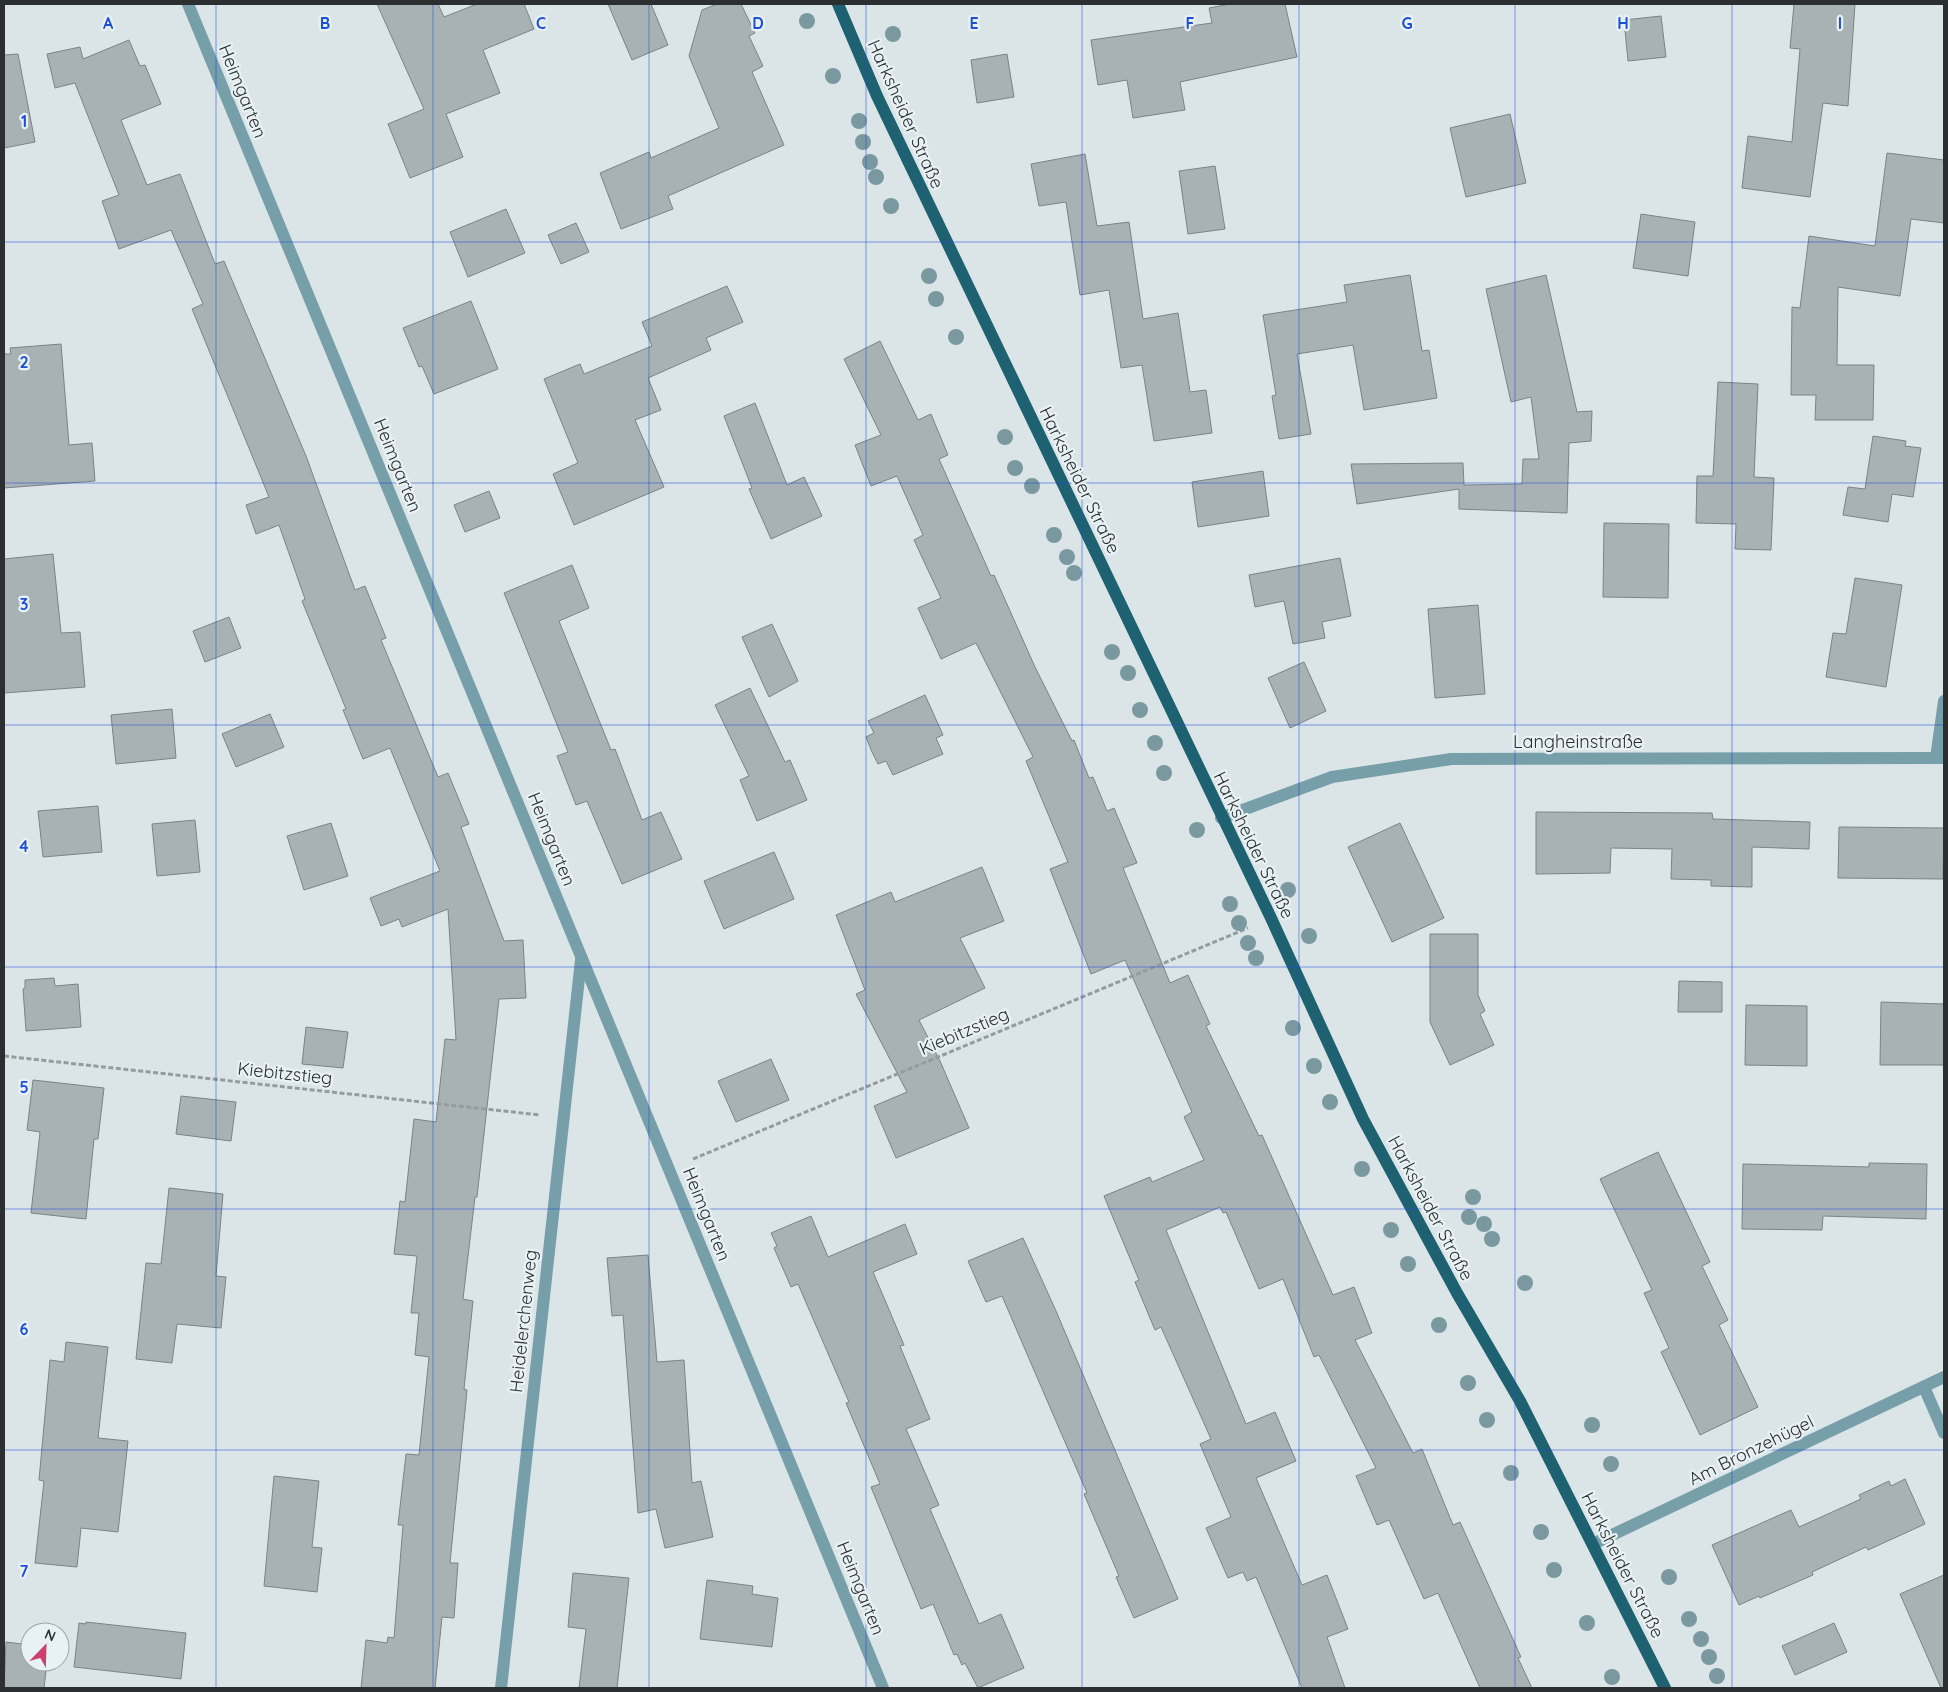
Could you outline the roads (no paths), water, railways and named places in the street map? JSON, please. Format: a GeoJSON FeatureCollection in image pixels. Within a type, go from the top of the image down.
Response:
{"type":"FeatureCollection","features":[{"type":"Feature","properties":{"kind":"main road","name":"Harksheider Straße"},"geometry":{"type":"LineString","coordinates":[[838,4],[890,123],[1270,918],[1363,1120],[1457,1292],[1520,1401],[1664,1688]]}},
{"type":"Feature","properties":{"kind":"street","name":"Heimgarten"},"geometry":{"type":"LineString","coordinates":[[188,4],[883,1688]]}},
{"type":"Feature","properties":{"kind":"street"},"geometry":{"type":"LineString","coordinates":[[1940,758],[1944,701]]}},
{"type":"Feature","properties":{"kind":"street","name":"Langheinstraße"},"geometry":{"type":"LineString","coordinates":[[1221,818],[1332,777],[1451,759],[1940,758]]}},
{"type":"Feature","properties":{"kind":"street","name":"Heidelerchenweg"},"geometry":{"type":"LineString","coordinates":[[501,1688],[582,957]]}},
{"type":"Feature","properties":{"kind":"street","name":"Am Bronzehügel"},"geometry":{"type":"LineString","coordinates":[[1593,1544],[1944,1377]]}},
{"type":"Feature","properties":{"kind":"street"},"geometry":{"type":"LineString","coordinates":[[1924,1386],[1944,1433]]}}]}
